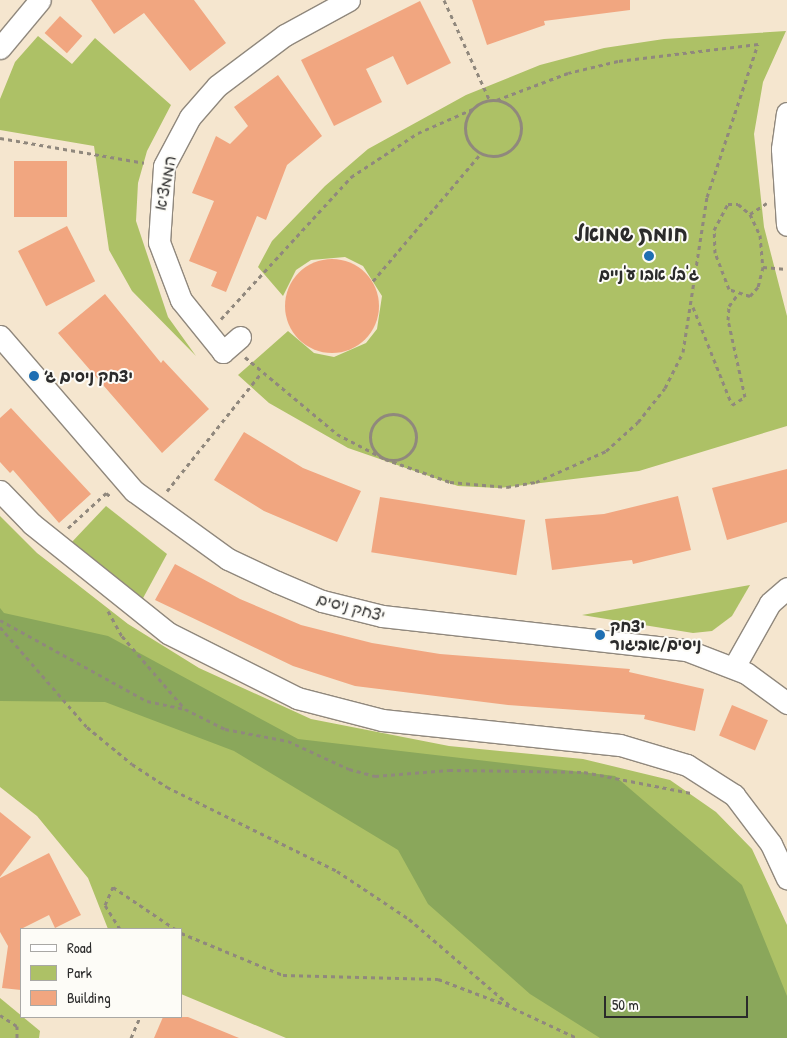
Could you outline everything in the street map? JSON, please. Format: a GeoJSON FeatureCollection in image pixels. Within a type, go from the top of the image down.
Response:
{"type":"FeatureCollection","features":[{"type":"Feature","properties":{"kind":"street"},"geometry":{"type":"LineString","coordinates":[[0,48],[40,0]]}},
{"type":"Feature","properties":{"kind":"street","name":"הממציא"},"geometry":{"type":"LineString","coordinates":[[236,341],[223,352],[205,333],[181,300],[159,242],[164,166],[190,116],[217,86],[285,35],[349,0]]}},
{"type":"Feature","properties":{"kind":"street"},"geometry":{"type":"LineString","coordinates":[[787,113],[782,166],[787,225]]}},
{"type":"Feature","properties":{"kind":"street","name":"יצחק ניסים"},"geometry":{"type":"LineString","coordinates":[[0,336],[102,459],[154,508],[228,559],[348,610],[415,621],[645,643],[686,650],[734,667],[787,703]]}},
{"type":"Feature","properties":{"kind":"street"},"geometry":{"type":"LineString","coordinates":[[0,491],[53,542],[168,633],[297,698],[382,720],[620,745],[687,765],[734,795],[771,844],[787,879]]}},
{"type":"Feature","properties":{"kind":"street"},"geometry":{"type":"LineString","coordinates":[[734,667],[770,603],[787,588]]}},
{"type":"Feature","properties":{"kind":"path"},"geometry":{"type":"LineString","coordinates":[[444,0],[490,100]]}},
{"type":"Feature","properties":{"kind":"path"},"geometry":{"type":"LineString","coordinates":[[205,333],[244,298],[322,204],[351,177],[418,134],[490,100],[496,100],[559,76],[618,61],[758,44],[707,197],[684,352],[664,388],[606,451],[572,469],[536,482],[478,486],[450,482],[385,459],[337,434],[262,372],[236,341]]}},
{"type":"Feature","properties":{"kind":"path"},"geometry":{"type":"LineString","coordinates":[[473,109],[466,130],[467,139],[481,153],[502,155],[520,134],[513,108],[496,100]]}},
{"type":"Feature","properties":{"kind":"path"},"geometry":{"type":"LineString","coordinates":[[0,138],[164,166]]}},
{"type":"Feature","properties":{"kind":"path"},"geometry":{"type":"LineString","coordinates":[[372,281],[481,153]]}},
{"type":"Feature","properties":{"kind":"path"},"geometry":{"type":"LineString","coordinates":[[728,204],[738,204],[750,214],[760,235],[762,267],[758,287],[750,296],[738,294],[730,289],[715,253],[718,216],[728,204]]}},
{"type":"Feature","properties":{"kind":"path"},"geometry":{"type":"LineString","coordinates":[[762,267],[787,269]]}},
{"type":"Feature","properties":{"kind":"path"},"geometry":{"type":"LineString","coordinates":[[692,304],[732,405],[745,397],[728,320],[729,306],[738,294]]}},
{"type":"Feature","properties":{"kind":"path"},"geometry":{"type":"LineString","coordinates":[[154,508],[262,372]]}},
{"type":"Feature","properties":{"kind":"path"},"geometry":{"type":"LineString","coordinates":[[385,415],[401,415],[414,426],[416,442],[402,459],[385,459],[371,444],[371,428],[385,415]]}},
{"type":"Feature","properties":{"kind":"path"},"geometry":{"type":"LineString","coordinates":[[53,542],[106,493],[113,498]]}},
{"type":"Feature","properties":{"kind":"path"},"geometry":{"type":"LineString","coordinates":[[0,620],[147,701],[185,709]]}},
{"type":"Feature","properties":{"kind":"path"},"geometry":{"type":"LineString","coordinates":[[0,627],[87,726],[132,764],[167,787],[337,871],[409,919],[513,1008]]}},
{"type":"Feature","properties":{"kind":"path"},"geometry":{"type":"LineString","coordinates":[[119,928],[105,905],[113,887],[174,928]]}},
{"type":"Feature","properties":{"kind":"path"},"geometry":{"type":"LineString","coordinates":[[182,933],[283,975],[438,979],[513,1008],[577,1038]]}},
{"type":"Feature","properties":{"kind":"path"},"geometry":{"type":"LineString","coordinates":[[0,1015],[17,1026],[17,1038]]}},
{"type":"Feature","properties":{"kind":"path"},"geometry":{"type":"LineString","coordinates":[[131,1038],[140,1018]]}},
{"type":"Feature","properties":{"kind":"green space"},"geometry":{"type":"Polygon","coordinates":[[[786,31],[763,82],[754,134],[764,227],[787,316],[787,426],[639,471],[499,488],[458,486],[348,448],[269,403],[238,375],[288,331],[314,353],[334,357],[366,343],[377,329],[382,296],[363,266],[345,257],[311,260],[296,270],[283,296],[258,267],[272,241],[325,186],[368,149],[466,95],[540,65],[604,48],[664,39],[786,31]]]}},
{"type":"Feature","properties":{"kind":"green space"},"geometry":{"type":"Polygon","coordinates":[[[38,36],[72,64],[95,38],[171,105],[147,151],[138,183],[136,221],[168,317],[196,356],[132,291],[109,250],[94,146],[0,130],[0,99],[15,62],[38,36]]]}},
{"type":"Feature","properties":{"kind":"green space"},"geometry":{"type":"Polygon","coordinates":[[[106,506],[167,554],[142,600],[70,544],[106,506]]]}},
{"type":"Feature","properties":{"kind":"green space"},"geometry":{"type":"Polygon","coordinates":[[[0,516],[37,553],[128,624],[199,668],[311,719],[449,746],[583,759],[670,780],[716,812],[752,849],[787,925],[787,1038],[286,1038],[182,994],[182,928],[108,928],[88,878],[37,816],[0,787],[0,516]]]}},
{"type":"Feature","properties":{"kind":"green space"},"geometry":{"type":"Polygon","coordinates":[[[750,585],[732,616],[712,631],[693,633],[582,615],[750,585]]]}},
{"type":"Feature","properties":{"kind":"green space"},"geometry":{"type":"Polygon","coordinates":[[[0,608],[4,613],[108,636],[298,739],[615,776],[742,885],[787,996],[787,1038],[600,1038],[530,994],[428,904],[398,850],[234,751],[105,702],[0,701],[0,608]]]}},
{"type":"Feature","properties":{"kind":"green space"},"geometry":{"type":"Polygon","coordinates":[[[0,998],[20,1014],[20,1018],[24,1018],[40,1031],[39,1038],[0,1038],[0,998]]]}},
{"type":"Feature","properties":{"kind":"building"},"geometry":{"type":"Polygon","coordinates":[[[91,0],[194,0],[226,43],[190,71],[144,13],[114,34],[91,0]]]}},
{"type":"Feature","properties":{"kind":"building"},"geometry":{"type":"Polygon","coordinates":[[[472,0],[630,0],[630,10],[544,21],[545,25],[487,45],[472,0]]]}},
{"type":"Feature","properties":{"kind":"building"},"geometry":{"type":"Polygon","coordinates":[[[420,1],[451,63],[407,85],[393,56],[366,69],[382,102],[334,126],[301,60],[420,1]]]}},
{"type":"Feature","properties":{"kind":"building"},"geometry":{"type":"Polygon","coordinates":[[[60,16],[82,36],[67,53],[45,33],[60,16]]]}},
{"type":"Feature","properties":{"kind":"building"},"geometry":{"type":"Polygon","coordinates":[[[278,75],[322,136],[287,165],[266,220],[257,216],[226,292],[211,286],[217,272],[189,261],[214,201],[192,193],[216,136],[230,144],[248,126],[234,107],[278,75]]]}},
{"type":"Feature","properties":{"kind":"building"},"geometry":{"type":"Polygon","coordinates":[[[14,161],[67,161],[67,217],[14,217],[14,161]]]}},
{"type":"Feature","properties":{"kind":"building"},"geometry":{"type":"Polygon","coordinates":[[[67,226],[95,281],[46,306],[18,251],[67,226]]]}},
{"type":"Feature","properties":{"kind":"building"},"geometry":{"type":"Polygon","coordinates":[[[332,259],[350,263],[365,273],[375,288],[379,306],[375,324],[365,339],[350,349],[332,353],[314,349],[299,339],[289,324],[285,306],[289,288],[299,273],[314,263],[332,259]]]}},
{"type":"Feature","properties":{"kind":"building"},"geometry":{"type":"Polygon","coordinates":[[[105,294],[161,363],[163,360],[209,409],[162,453],[58,333],[105,294]]]}},
{"type":"Feature","properties":{"kind":"building"},"geometry":{"type":"Polygon","coordinates":[[[11,408],[91,494],[59,523],[13,470],[10,473],[0,462],[0,418],[11,408]]]}},
{"type":"Feature","properties":{"kind":"building"},"geometry":{"type":"Polygon","coordinates":[[[244,432],[303,468],[361,491],[337,542],[264,511],[214,480],[244,432]]]}},
{"type":"Feature","properties":{"kind":"building"},"geometry":{"type":"Polygon","coordinates":[[[787,469],[787,522],[727,540],[712,488],[787,469]]]}},
{"type":"Feature","properties":{"kind":"building"},"geometry":{"type":"Polygon","coordinates":[[[678,496],[691,550],[633,564],[632,560],[552,570],[545,519],[604,514],[678,496]]]}},
{"type":"Feature","properties":{"kind":"building"},"geometry":{"type":"Polygon","coordinates":[[[380,497],[525,520],[516,575],[371,552],[380,497]]]}},
{"type":"Feature","properties":{"kind":"building"},"geometry":{"type":"Polygon","coordinates":[[[175,564],[240,599],[301,625],[372,643],[440,654],[630,669],[629,672],[704,689],[695,731],[644,719],[645,715],[508,705],[355,686],[293,666],[155,600],[175,564]]]}},
{"type":"Feature","properties":{"kind":"building"},"geometry":{"type":"Polygon","coordinates":[[[732,705],[768,720],[755,751],[719,735],[732,705]]]}},
{"type":"Feature","properties":{"kind":"building"},"geometry":{"type":"Polygon","coordinates":[[[0,812],[31,837],[0,877],[0,812]]]}},
{"type":"Feature","properties":{"kind":"building"},"geometry":{"type":"Polygon","coordinates":[[[49,853],[81,915],[55,928],[49,915],[20,928],[20,990],[2,988],[8,946],[0,932],[0,878],[49,853]]]}},
{"type":"Feature","properties":{"kind":"building"},"geometry":{"type":"Polygon","coordinates":[[[188,1017],[239,1038],[154,1038],[163,1018],[188,1017]]]}},
{"type":"Feature","properties":{"kind":"place","name":"ג'בל אבו ע'ניים"},"geometry":{"type":"Point","coordinates":[649,256]}},
{"type":"Feature","properties":{"kind":"place","name":"יצחק ניסים ג׳"},"geometry":{"type":"Point","coordinates":[34,376]}},
{"type":"Feature","properties":{"kind":"place","name":"יצחק ניסים/אביגור"},"geometry":{"type":"Point","coordinates":[600,635]}},
{"type":"Feature","properties":{"kind":"district","name":"חומת שמואל"},"geometry":{"type":"Point","coordinates":[631,234]}}]}
